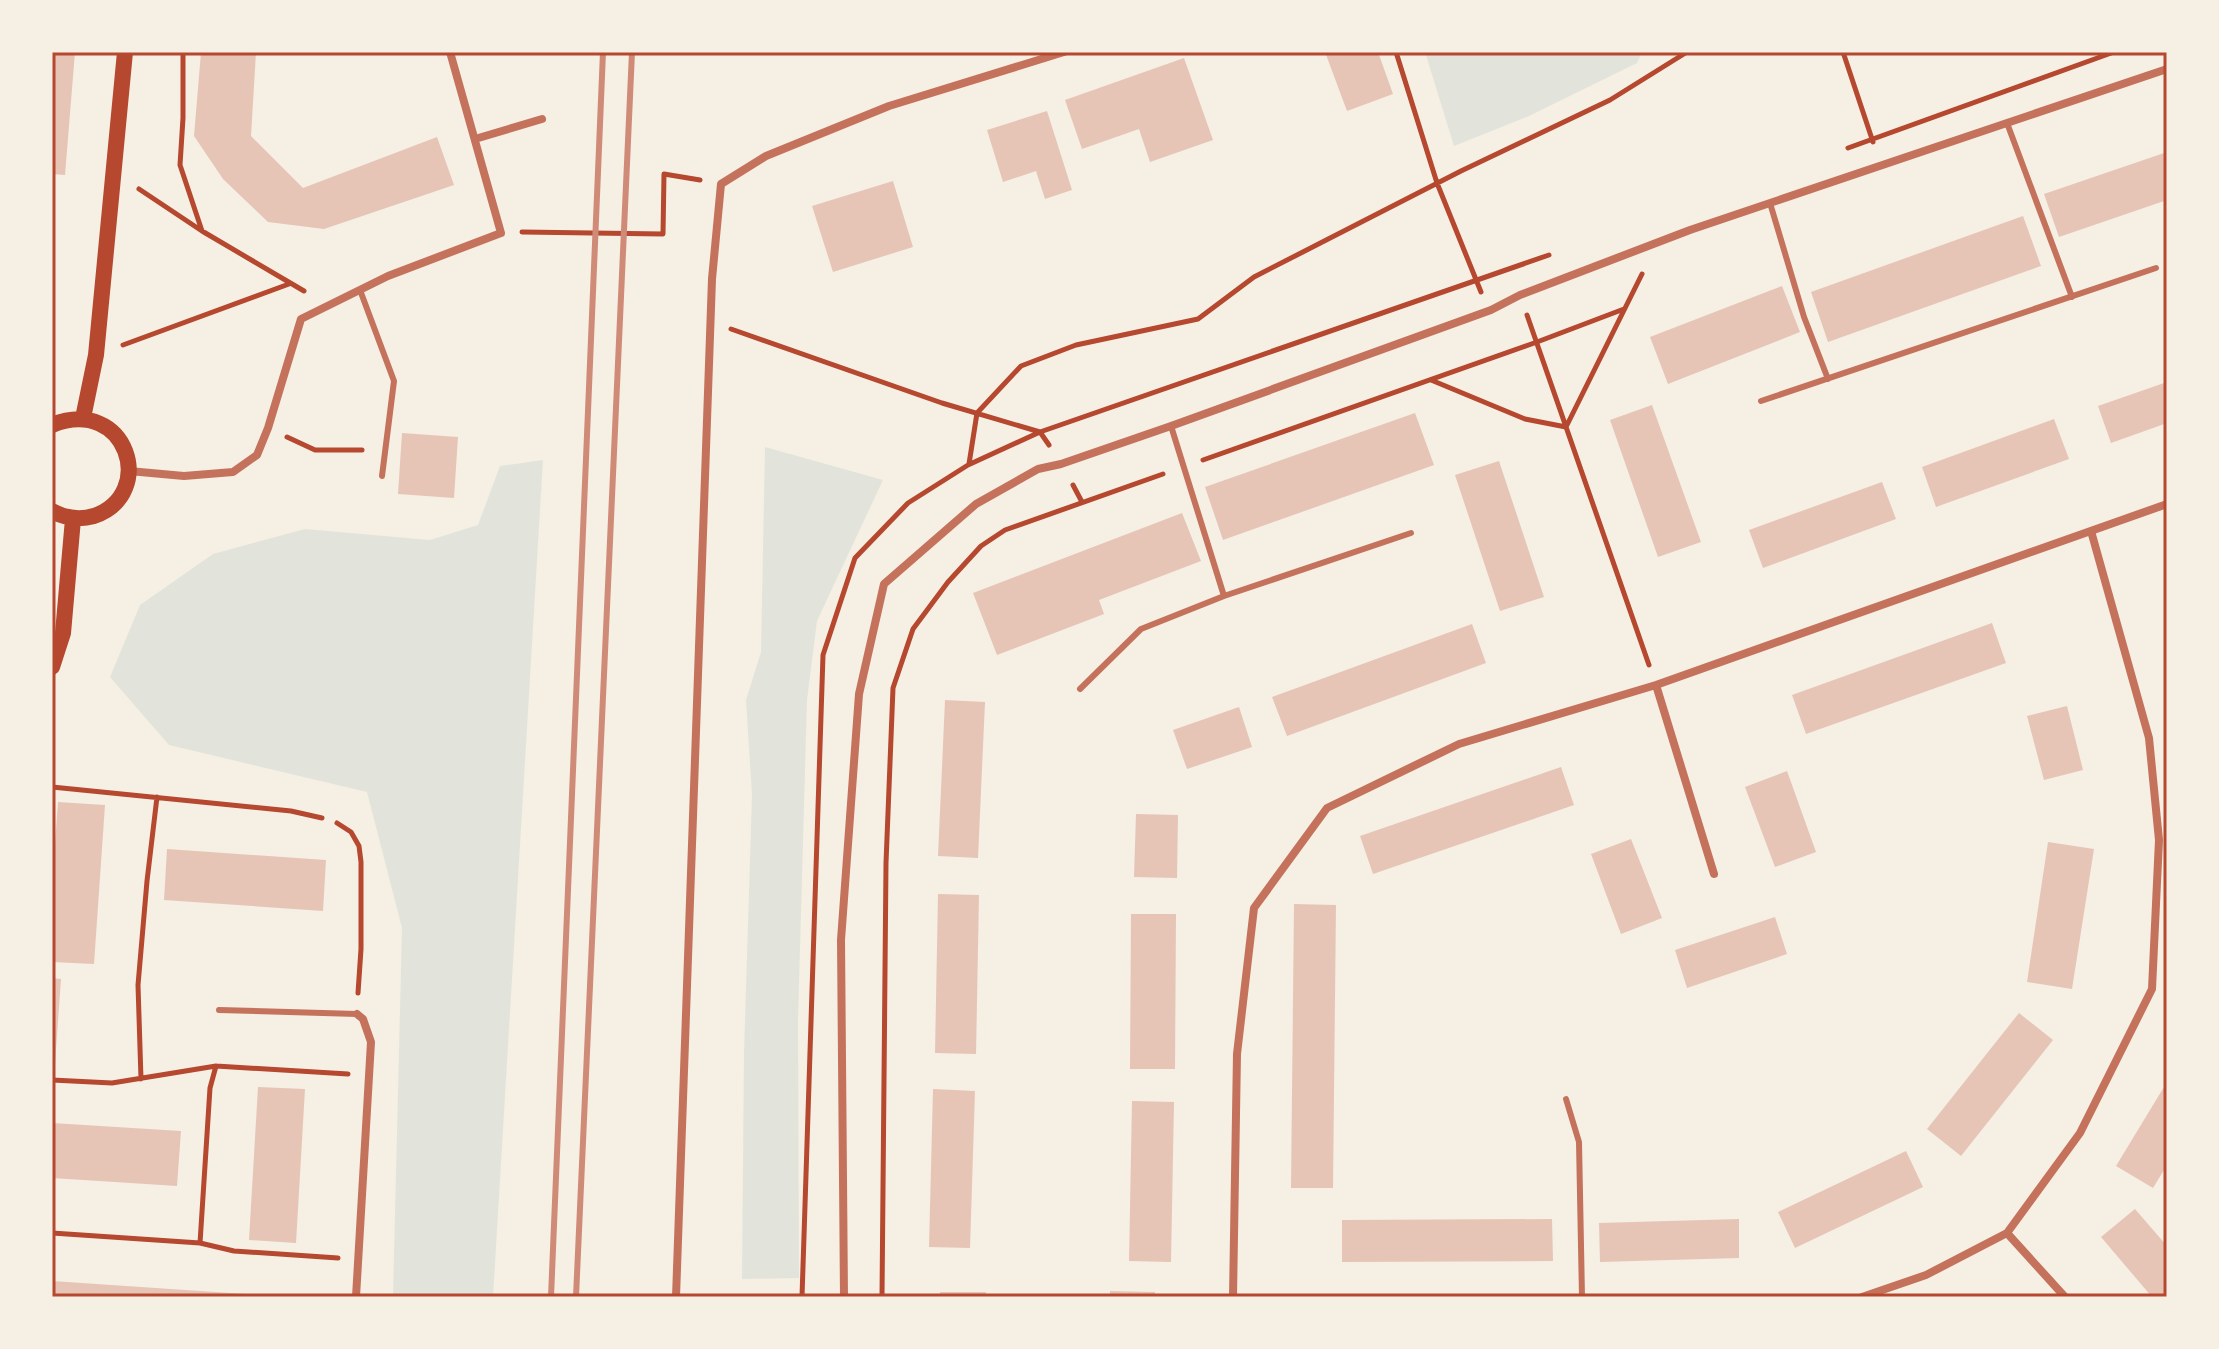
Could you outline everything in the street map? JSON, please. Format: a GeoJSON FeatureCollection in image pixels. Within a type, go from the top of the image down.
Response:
{"type":"FeatureCollection","features":[{"type":"Feature","properties":{"kind":"main road"},"geometry":{"type":"LineString","coordinates":[[83,418],[96,355],[125,52]]}},
{"type":"Feature","properties":{"kind":"main road"},"geometry":{"type":"LineString","coordinates":[[52,425],[67,419],[83,418],[98,422],[111,430],[121,442],[129,471],[117,501],[104,512],[73,519],[52,511]]}},
{"type":"Feature","properties":{"kind":"main road"},"geometry":{"type":"LineString","coordinates":[[52,667],[63,633],[73,519]]}},
{"type":"Feature","properties":{"kind":"street"},"geometry":{"type":"LineString","coordinates":[[129,471],[184,476],[233,472],[257,455],[301,319],[388,276],[501,233],[450,52]]}},
{"type":"Feature","properties":{"kind":"street"},"geometry":{"type":"LineString","coordinates":[[676,1297],[712,279],[721,184],[766,156],[889,106],[1064,52]]}},
{"type":"Feature","properties":{"kind":"street"},"geometry":{"type":"LineString","coordinates":[[844,1297],[841,940],[859,694],[884,584],[976,504],[1038,469],[1171,426],[1491,310],[1520,295],[1657,243],[2167,69]]}},
{"type":"Feature","properties":{"kind":"street"},"geometry":{"type":"LineString","coordinates":[[475,139],[542,119]]}},
{"type":"Feature","properties":{"kind":"street"},"geometry":{"type":"LineString","coordinates":[[1233,1297],[1237,1054],[1254,908],[1327,808],[1459,744],[1656,685],[2167,504]]}},
{"type":"Feature","properties":{"kind":"street"},"geometry":{"type":"LineString","coordinates":[[1862,1297],[1926,1275],[2007,1233],[2080,1133],[2152,989],[2159,840],[2149,738],[2091,531]]}},
{"type":"Feature","properties":{"kind":"street"},"geometry":{"type":"LineString","coordinates":[[1656,685],[1714,874]]}},
{"type":"Feature","properties":{"kind":"street"},"geometry":{"type":"LineString","coordinates":[[356,1297],[371,1042],[363,1019],[357,1014]]}},
{"type":"Feature","properties":{"kind":"street"},"geometry":{"type":"LineString","coordinates":[[2007,1233],[2065,1297]]}},
{"type":"Feature","properties":{"kind":"lane"},"geometry":{"type":"LineString","coordinates":[[2007,123],[2072,297]]}},
{"type":"Feature","properties":{"kind":"lane"},"geometry":{"type":"LineString","coordinates":[[1770,203],[1804,317],[1828,379]]}},
{"type":"Feature","properties":{"kind":"lane"},"geometry":{"type":"LineString","coordinates":[[1761,401],[2156,268]]}},
{"type":"Feature","properties":{"kind":"lane"},"geometry":{"type":"LineString","coordinates":[[360,290],[394,381],[382,476]]}},
{"type":"Feature","properties":{"kind":"lane"},"geometry":{"type":"LineString","coordinates":[[1171,426],[1224,596]]}},
{"type":"Feature","properties":{"kind":"lane"},"geometry":{"type":"LineString","coordinates":[[1080,689],[1141,629],[1224,596],[1411,533]]}},
{"type":"Feature","properties":{"kind":"lane"},"geometry":{"type":"LineString","coordinates":[[219,1010],[357,1014]]}},
{"type":"Feature","properties":{"kind":"lane"},"geometry":{"type":"LineString","coordinates":[[1566,1099],[1579,1142],[1582,1297]]}},
{"type":"Feature","properties":{"kind":"path"},"geometry":{"type":"LineString","coordinates":[[183,52],[180,165],[202,231]]}},
{"type":"Feature","properties":{"kind":"path"},"geometry":{"type":"LineString","coordinates":[[1396,52],[1437,183],[1476,282],[1491,310]]}},
{"type":"Feature","properties":{"kind":"path"},"geometry":{"type":"LineString","coordinates":[[968,465],[977,413],[1021,366],[1076,345],[1198,319],[1254,277],[1437,183],[1610,100],[1687,52]]}},
{"type":"Feature","properties":{"kind":"path"},"geometry":{"type":"LineString","coordinates":[[1843,52],[1881,166]]}},
{"type":"Feature","properties":{"kind":"path"},"geometry":{"type":"LineString","coordinates":[[1843,150],[2114,52]]}},
{"type":"Feature","properties":{"kind":"path"},"geometry":{"type":"LineString","coordinates":[[114,172],[202,231],[329,305]]}},
{"type":"Feature","properties":{"kind":"path"},"geometry":{"type":"LineString","coordinates":[[535,232],[663,234],[664,174],[721,184]]}},
{"type":"Feature","properties":{"kind":"path"},"geometry":{"type":"LineString","coordinates":[[1566,427],[1657,243]]}},
{"type":"Feature","properties":{"kind":"path"},"geometry":{"type":"LineString","coordinates":[[802,1297],[823,655],[855,558],[908,503],[968,465],[1040,432],[1549,255]]}},
{"type":"Feature","properties":{"kind":"path"},"geometry":{"type":"LineString","coordinates":[[96,355],[289,284]]}},
{"type":"Feature","properties":{"kind":"path"},"geometry":{"type":"LineString","coordinates":[[1520,295],[1656,685]]}},
{"type":"Feature","properties":{"kind":"path"},"geometry":{"type":"LineString","coordinates":[[711,322],[1040,432]]}},
{"type":"Feature","properties":{"kind":"path"},"geometry":{"type":"LineString","coordinates":[[1431,380],[1525,419],[1566,427]]}},
{"type":"Feature","properties":{"kind":"path"},"geometry":{"type":"LineString","coordinates":[[268,428],[315,450],[385,450]]}},
{"type":"Feature","properties":{"kind":"path"},"geometry":{"type":"LineString","coordinates":[[52,787],[291,811],[322,818]]}},
{"type":"Feature","properties":{"kind":"path"},"geometry":{"type":"LineString","coordinates":[[141,1079],[138,985],[157,797]]}},
{"type":"Feature","properties":{"kind":"path"},"geometry":{"type":"LineString","coordinates":[[337,823],[351,832],[359,846],[361,862],[357,1014]]}},
{"type":"Feature","properties":{"kind":"path"},"geometry":{"type":"LineString","coordinates":[[200,1243],[210,1088],[216,1066]]}},
{"type":"Feature","properties":{"kind":"path"},"geometry":{"type":"LineString","coordinates":[[52,1080],[112,1083],[216,1066],[369,1075]]}},
{"type":"Feature","properties":{"kind":"path"},"geometry":{"type":"LineString","coordinates":[[52,1233],[200,1243],[234,1251],[358,1259]]}},
{"type":"Feature","properties":{"kind":"shaded area"},"geometry":{"type":"Polygon","coordinates":[[[1425,52],[1642,52],[1637,63],[1529,116],[1454,146],[1425,52]]]}},
{"type":"Feature","properties":{"kind":"shaded area"},"geometry":{"type":"Polygon","coordinates":[[[765,447],[883,480],[817,621],[807,700],[798,1020],[799,1278],[742,1279],[744,1053],[752,795],[746,700],[761,652],[765,447]]]}},
{"type":"Feature","properties":{"kind":"shaded area"},"geometry":{"type":"Polygon","coordinates":[[[543,460],[493,1297],[393,1297],[402,928],[367,792],[169,745],[110,677],[140,605],[213,554],[305,529],[430,540],[478,525],[500,466],[543,460]]]}},
{"type":"Feature","properties":{"kind":"building"},"geometry":{"type":"Polygon","coordinates":[[[52,52],[75,52],[65,175],[52,174],[52,52]]]}},
{"type":"Feature","properties":{"kind":"building"},"geometry":{"type":"Polygon","coordinates":[[[201,52],[256,52],[251,136],[303,188],[437,137],[454,185],[324,229],[268,222],[223,179],[194,136],[201,52]]]}},
{"type":"Feature","properties":{"kind":"building"},"geometry":{"type":"Polygon","coordinates":[[[1325,52],[1378,52],[1393,94],[1347,111],[1325,52]]]}},
{"type":"Feature","properties":{"kind":"building"},"geometry":{"type":"Polygon","coordinates":[[[1184,58],[1213,140],[1150,162],[1139,129],[1082,149],[1065,100],[1184,58]]]}},
{"type":"Feature","properties":{"kind":"building"},"geometry":{"type":"Polygon","coordinates":[[[1047,111],[1072,190],[1045,199],[1036,171],[1003,182],[987,130],[1047,111]]]}},
{"type":"Feature","properties":{"kind":"building"},"geometry":{"type":"Polygon","coordinates":[[[2167,152],[2167,200],[2059,237],[2044,194],[2167,152]]]}},
{"type":"Feature","properties":{"kind":"building"},"geometry":{"type":"Polygon","coordinates":[[[893,181],[913,247],[833,272],[812,206],[893,181]]]}},
{"type":"Feature","properties":{"kind":"building"},"geometry":{"type":"Polygon","coordinates":[[[2023,216],[2041,266],[1828,342],[1811,292],[2023,216]]]}},
{"type":"Feature","properties":{"kind":"building"},"geometry":{"type":"Polygon","coordinates":[[[1782,286],[1800,332],[1668,384],[1650,337],[1782,286]]]}},
{"type":"Feature","properties":{"kind":"building"},"geometry":{"type":"Polygon","coordinates":[[[2167,382],[2167,423],[2111,443],[2098,406],[2167,382]]]}},
{"type":"Feature","properties":{"kind":"building"},"geometry":{"type":"Polygon","coordinates":[[[1652,405],[1701,542],[1658,557],[1610,420],[1652,405]]]}},
{"type":"Feature","properties":{"kind":"building"},"geometry":{"type":"Polygon","coordinates":[[[1415,413],[1434,465],[1223,540],[1205,487],[1415,413]]]}},
{"type":"Feature","properties":{"kind":"building"},"geometry":{"type":"Polygon","coordinates":[[[2054,419],[2069,459],[1936,507],[1922,467],[2054,419]]]}},
{"type":"Feature","properties":{"kind":"building"},"geometry":{"type":"Polygon","coordinates":[[[402,433],[458,437],[454,498],[398,494],[402,433]]]}},
{"type":"Feature","properties":{"kind":"building"},"geometry":{"type":"Polygon","coordinates":[[[1499,461],[1544,597],[1500,611],[1455,475],[1499,461]]]}},
{"type":"Feature","properties":{"kind":"building"},"geometry":{"type":"Polygon","coordinates":[[[1882,482],[1896,519],[1763,568],[1749,530],[1882,482]]]}},
{"type":"Feature","properties":{"kind":"building"},"geometry":{"type":"Polygon","coordinates":[[[1182,513],[1201,561],[1099,600],[1104,614],[997,655],[973,593],[1182,513]]]}},
{"type":"Feature","properties":{"kind":"building"},"geometry":{"type":"Polygon","coordinates":[[[1992,623],[2006,663],[1806,734],[1792,695],[1992,623]]]}},
{"type":"Feature","properties":{"kind":"building"},"geometry":{"type":"Polygon","coordinates":[[[1472,624],[1486,663],[1287,736],[1272,697],[1472,624]]]}},
{"type":"Feature","properties":{"kind":"building"},"geometry":{"type":"Polygon","coordinates":[[[945,700],[985,702],[978,858],[938,856],[945,700]]]}},
{"type":"Feature","properties":{"kind":"building"},"geometry":{"type":"Polygon","coordinates":[[[2067,706],[2083,770],[2044,780],[2027,716],[2067,706]]]}},
{"type":"Feature","properties":{"kind":"building"},"geometry":{"type":"Polygon","coordinates":[[[1239,707],[1252,747],[1187,769],[1173,730],[1239,707]]]}},
{"type":"Feature","properties":{"kind":"building"},"geometry":{"type":"Polygon","coordinates":[[[1561,767],[1574,805],[1373,874],[1360,836],[1561,767]]]}},
{"type":"Feature","properties":{"kind":"building"},"geometry":{"type":"Polygon","coordinates":[[[1787,771],[1816,852],[1775,867],[1745,787],[1787,771]]]}},
{"type":"Feature","properties":{"kind":"building"},"geometry":{"type":"Polygon","coordinates":[[[58,802],[105,805],[94,964],[52,962],[52,885],[58,802]]]}},
{"type":"Feature","properties":{"kind":"building"},"geometry":{"type":"Polygon","coordinates":[[[1136,814],[1178,815],[1177,878],[1134,877],[1136,814]]]}},
{"type":"Feature","properties":{"kind":"building"},"geometry":{"type":"Polygon","coordinates":[[[1631,839],[1662,918],[1621,934],[1591,854],[1631,839]]]}},
{"type":"Feature","properties":{"kind":"building"},"geometry":{"type":"Polygon","coordinates":[[[2048,842],[2094,849],[2072,989],[2027,982],[2048,842]]]}},
{"type":"Feature","properties":{"kind":"building"},"geometry":{"type":"Polygon","coordinates":[[[167,849],[326,860],[323,911],[164,900],[167,849]]]}},
{"type":"Feature","properties":{"kind":"building"},"geometry":{"type":"Polygon","coordinates":[[[938,894],[979,895],[976,1054],[935,1053],[938,894]]]}},
{"type":"Feature","properties":{"kind":"building"},"geometry":{"type":"Polygon","coordinates":[[[1294,904],[1336,905],[1333,1188],[1291,1188],[1294,904]]]}},
{"type":"Feature","properties":{"kind":"building"},"geometry":{"type":"Polygon","coordinates":[[[1131,914],[1176,914],[1175,1069],[1130,1069],[1131,914]]]}},
{"type":"Feature","properties":{"kind":"building"},"geometry":{"type":"Polygon","coordinates":[[[1775,917],[1787,954],[1687,988],[1675,950],[1775,917]]]}},
{"type":"Feature","properties":{"kind":"building"},"geometry":{"type":"Polygon","coordinates":[[[52,978],[61,979],[55,1064],[52,1064],[52,978]]]}},
{"type":"Feature","properties":{"kind":"building"},"geometry":{"type":"Polygon","coordinates":[[[2019,1013],[2053,1040],[1961,1156],[1927,1129],[2019,1013]]]}},
{"type":"Feature","properties":{"kind":"building"},"geometry":{"type":"Polygon","coordinates":[[[2167,1082],[2167,1165],[2153,1188],[2116,1166],[2167,1082]]]}},
{"type":"Feature","properties":{"kind":"building"},"geometry":{"type":"Polygon","coordinates":[[[258,1087],[305,1089],[296,1243],[249,1240],[258,1087]]]}},
{"type":"Feature","properties":{"kind":"building"},"geometry":{"type":"Polygon","coordinates":[[[933,1089],[975,1091],[970,1248],[929,1247],[933,1089]]]}},
{"type":"Feature","properties":{"kind":"building"},"geometry":{"type":"Polygon","coordinates":[[[1132,1101],[1174,1102],[1171,1262],[1129,1261],[1132,1101]]]}},
{"type":"Feature","properties":{"kind":"building"},"geometry":{"type":"Polygon","coordinates":[[[52,1123],[181,1131],[177,1186],[52,1178],[52,1123]]]}},
{"type":"Feature","properties":{"kind":"building"},"geometry":{"type":"Polygon","coordinates":[[[1906,1151],[1923,1187],[1795,1248],[1778,1212],[1906,1151]]]}},
{"type":"Feature","properties":{"kind":"building"},"geometry":{"type":"Polygon","coordinates":[[[2135,1209],[2167,1246],[2167,1297],[2152,1297],[2101,1237],[2135,1209]]]}},
{"type":"Feature","properties":{"kind":"building"},"geometry":{"type":"Polygon","coordinates":[[[1552,1219],[1553,1261],[1342,1262],[1342,1220],[1552,1219]]]}},
{"type":"Feature","properties":{"kind":"building"},"geometry":{"type":"Polygon","coordinates":[[[1739,1219],[1739,1258],[1600,1262],[1599,1223],[1739,1219]]]}},
{"type":"Feature","properties":{"kind":"building"},"geometry":{"type":"Polygon","coordinates":[[[52,1281],[261,1295],[261,1297],[52,1297],[52,1281]]]}},
{"type":"Feature","properties":{"kind":"building"},"geometry":{"type":"Polygon","coordinates":[[[1110,1291],[1155,1292],[1155,1297],[1110,1297],[1110,1291]]]}},
{"type":"Feature","properties":{"kind":"building"},"geometry":{"type":"Polygon","coordinates":[[[940,1292],[986,1292],[986,1297],[940,1297],[940,1292]]]}},
{"type":"Feature","properties":{"kind":"railway"},"geometry":{"type":"LineString","coordinates":[[551,1297],[603,52]]}},
{"type":"Feature","properties":{"kind":"railway"},"geometry":{"type":"LineString","coordinates":[[576,1297],[632,52]]}}]}
